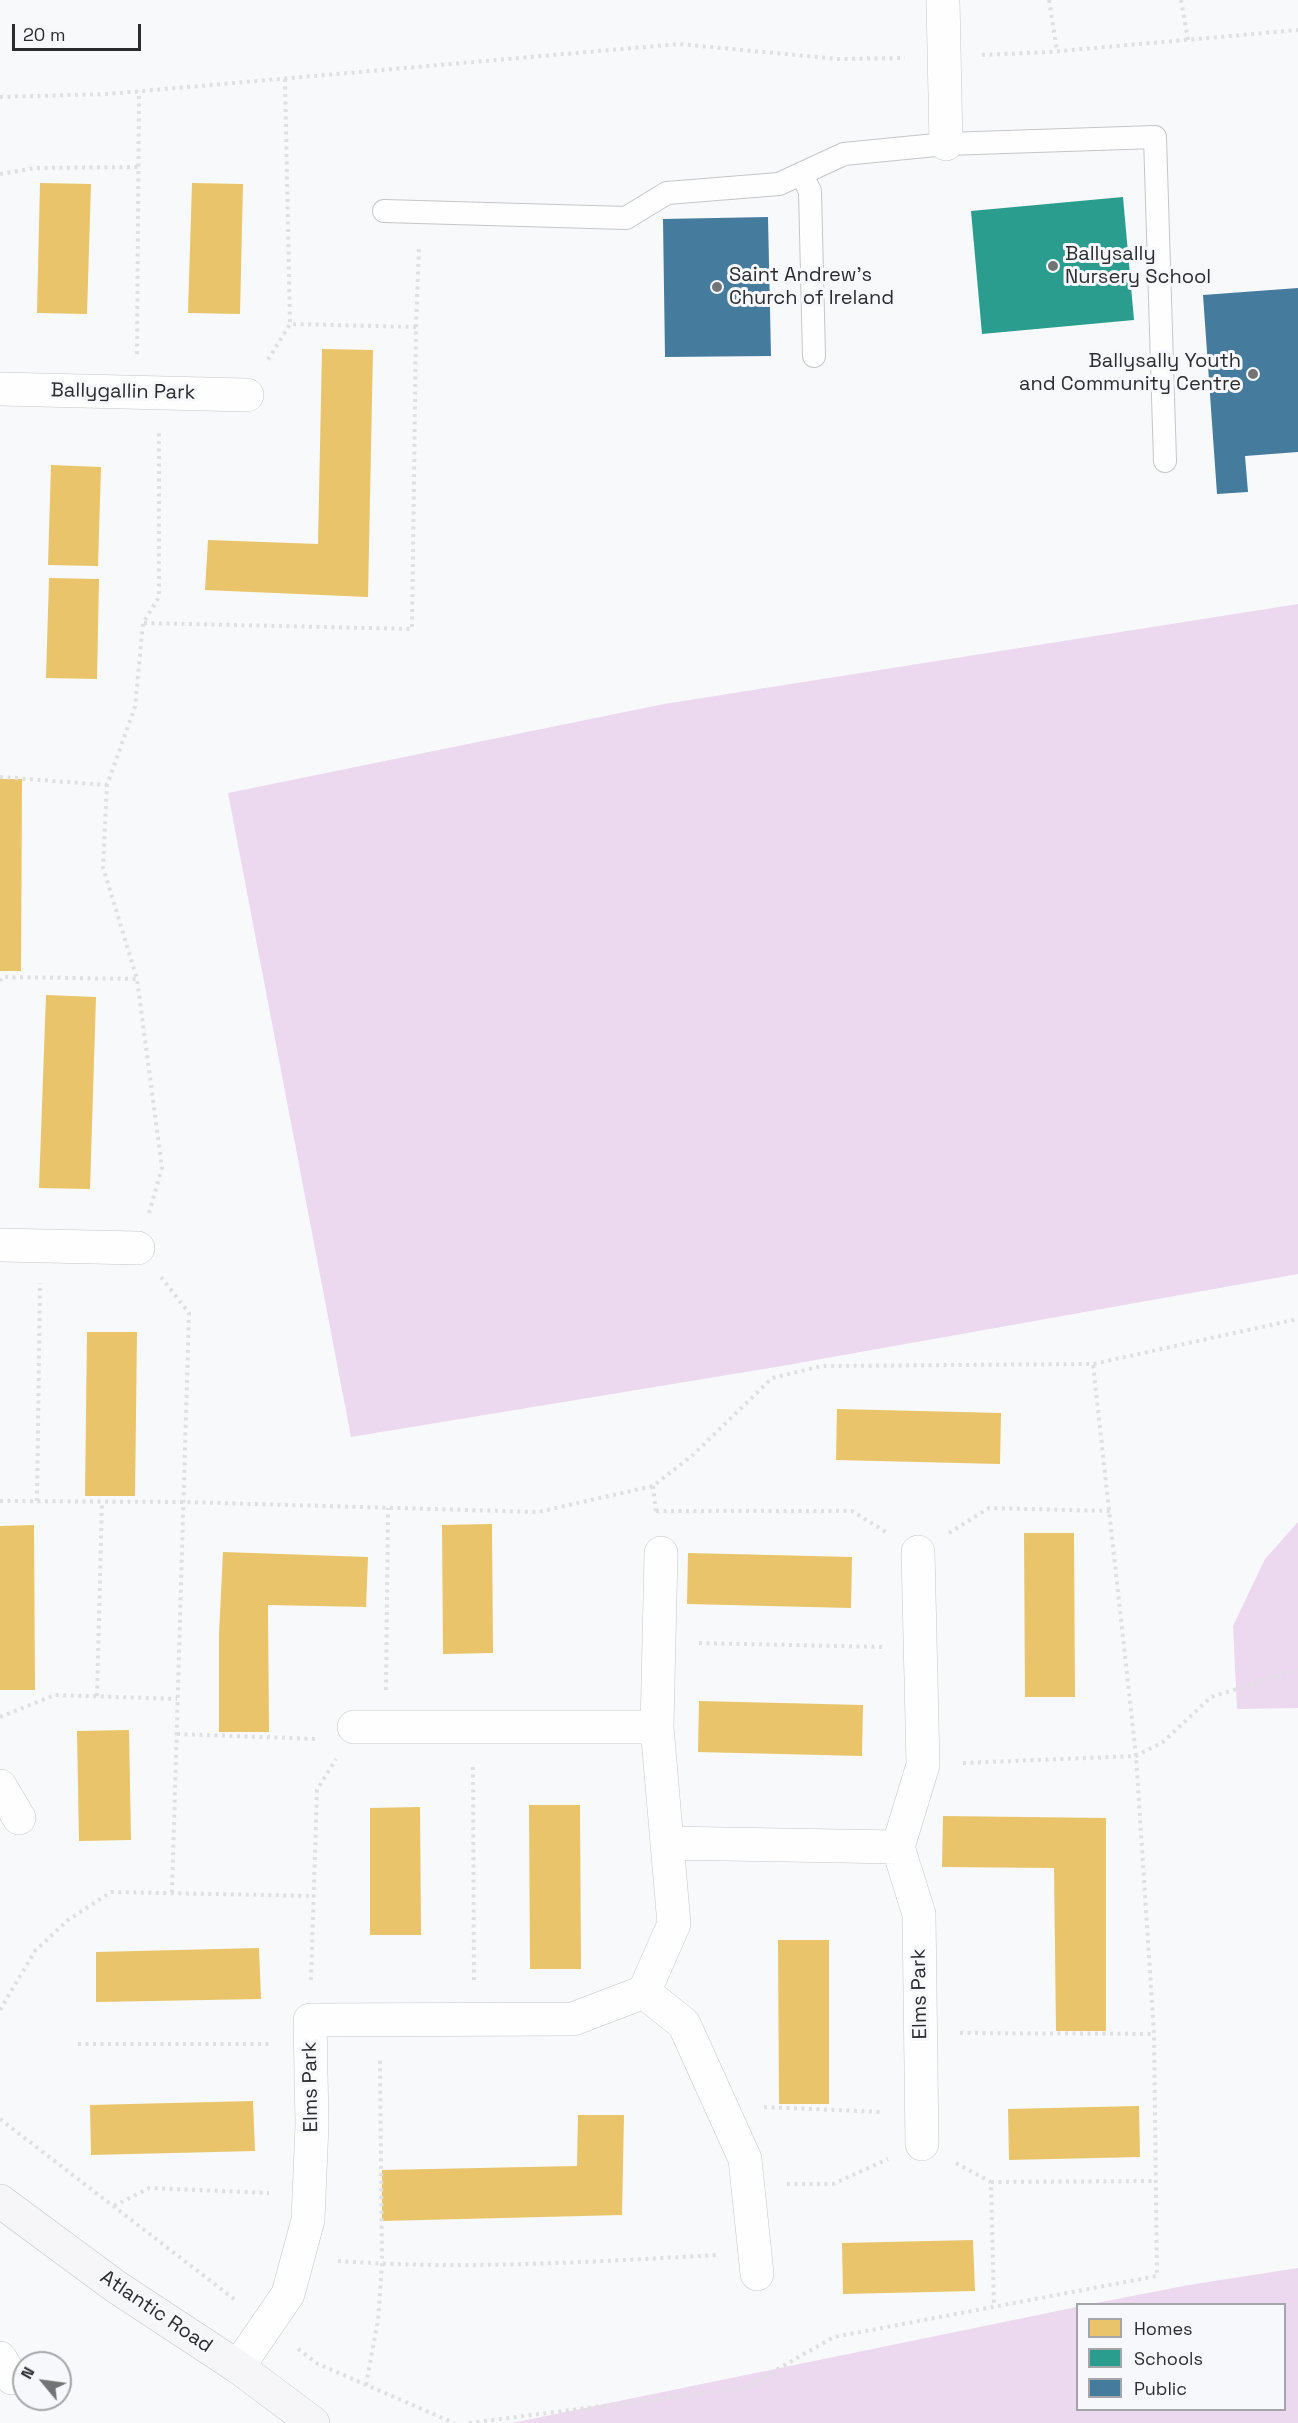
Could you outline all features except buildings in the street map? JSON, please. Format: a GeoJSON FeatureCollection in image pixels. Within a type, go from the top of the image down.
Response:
{"type":"FeatureCollection","features":[{"type":"Feature","properties":{"kind":"main road","name":"Atlantic Road"},"geometry":{"type":"LineString","coordinates":[[0,2201],[115,2286],[238,2367],[313,2423]]}},
{"type":"Feature","properties":{"kind":"street"},"geometry":{"type":"LineString","coordinates":[[943,0],[946,144]]}},
{"type":"Feature","properties":{"kind":"street","name":"Ballygallin Park"},"geometry":{"type":"LineString","coordinates":[[0,389],[247,395]]}},
{"type":"Feature","properties":{"kind":"street"},"geometry":{"type":"LineString","coordinates":[[0,1245],[138,1248]]}},
{"type":"Feature","properties":{"kind":"street"},"geometry":{"type":"LineString","coordinates":[[668,1843],[898,1846],[923,1765],[918,1552]]}},
{"type":"Feature","properties":{"kind":"street"},"geometry":{"type":"LineString","coordinates":[[661,1553],[657,1727],[674,1924],[644,1992],[684,2024],[745,2159],[756,2263]]}},
{"type":"Feature","properties":{"kind":"street"},"geometry":{"type":"LineString","coordinates":[[370,1727],[657,1727]]}},
{"type":"Feature","properties":{"kind":"street"},"geometry":{"type":"LineString","coordinates":[[0,1786],[19,1818]]}},
{"type":"Feature","properties":{"kind":"street","name":"Elms Park"},"geometry":{"type":"LineString","coordinates":[[898,1846],[919,1914],[921,2129]]}},
{"type":"Feature","properties":{"kind":"street","name":"Elms Park"},"geometry":{"type":"LineString","coordinates":[[238,2367],[288,2294],[308,2220],[312,2124],[310,2032],[379,2019],[573,2019],[644,1992]]}},
{"type":"Feature","properties":{"kind":"lane"},"geometry":{"type":"LineString","coordinates":[[384,211],[626,218],[667,193],[779,184],[844,154],[946,144],[1155,137],[1165,461]]}},
{"type":"Feature","properties":{"kind":"lane"},"geometry":{"type":"LineString","coordinates":[[801,174],[810,191],[814,356]]}},
{"type":"Feature","properties":{"kind":"path"},"geometry":{"type":"LineString","coordinates":[[1049,0],[1058,51]]}},
{"type":"Feature","properties":{"kind":"path"},"geometry":{"type":"LineString","coordinates":[[1181,0],[1188,40]]}},
{"type":"Feature","properties":{"kind":"path"},"geometry":{"type":"LineString","coordinates":[[0,98],[139,91],[679,44],[838,59],[943,57],[1058,51],[1298,30]]}},
{"type":"Feature","properties":{"kind":"path"},"geometry":{"type":"LineString","coordinates":[[247,395],[290,324],[285,79]]}},
{"type":"Feature","properties":{"kind":"path"},"geometry":{"type":"LineString","coordinates":[[139,91],[138,167],[159,597],[143,623],[135,707],[108,784],[103,867],[136,979],[162,1168],[138,1248],[189,1313],[172,1892]]}},
{"type":"Feature","properties":{"kind":"path"},"geometry":{"type":"LineString","coordinates":[[0,174],[36,168],[138,167]]}},
{"type":"Feature","properties":{"kind":"path"},"geometry":{"type":"LineString","coordinates":[[143,623],[412,628],[420,212]]}},
{"type":"Feature","properties":{"kind":"path"},"geometry":{"type":"LineString","coordinates":[[290,324],[416,327]]}},
{"type":"Feature","properties":{"kind":"path"},"geometry":{"type":"LineString","coordinates":[[0,777],[108,784]]}},
{"type":"Feature","properties":{"kind":"path"},"geometry":{"type":"LineString","coordinates":[[0,981],[2,977],[136,979]]}},
{"type":"Feature","properties":{"kind":"path"},"geometry":{"type":"LineString","coordinates":[[37,1501],[40,1246]]}},
{"type":"Feature","properties":{"kind":"path"},"geometry":{"type":"LineString","coordinates":[[0,1501],[184,1502],[538,1512],[653,1486],[693,1455],[772,1378],[822,1366],[1094,1364],[1298,1318]]}},
{"type":"Feature","properties":{"kind":"path"},"geometry":{"type":"LineString","coordinates":[[469,2423],[744,2388],[834,2337],[1157,2276],[1154,2034],[1136,1756],[1094,1364]]}},
{"type":"Feature","properties":{"kind":"path"},"geometry":{"type":"LineString","coordinates":[[98,1696],[102,1501]]}},
{"type":"Feature","properties":{"kind":"path"},"geometry":{"type":"LineString","coordinates":[[78,2044],[310,2032],[317,1790],[370,1727],[388,1508]]}},
{"type":"Feature","properties":{"kind":"path"},"geometry":{"type":"LineString","coordinates":[[656,1512],[852,1510],[918,1552],[989,1508],[1110,1511]]}},
{"type":"Feature","properties":{"kind":"path"},"geometry":{"type":"LineString","coordinates":[[659,1642],[920,1647]]}},
{"type":"Feature","properties":{"kind":"path"},"geometry":{"type":"LineString","coordinates":[[923,1765],[1136,1756],[1163,1742],[1211,1697],[1298,1670]]}},
{"type":"Feature","properties":{"kind":"path"},"geometry":{"type":"LineString","coordinates":[[0,1717],[54,1695],[177,1699]]}},
{"type":"Feature","properties":{"kind":"path"},"geometry":{"type":"LineString","coordinates":[[177,1734],[314,1740],[370,1727]]}},
{"type":"Feature","properties":{"kind":"path"},"geometry":{"type":"LineString","coordinates":[[473,1727],[474,2019]]}},
{"type":"Feature","properties":{"kind":"path"},"geometry":{"type":"LineString","coordinates":[[0,2010],[35,1951],[68,1920],[111,1892],[314,1896]]}},
{"type":"Feature","properties":{"kind":"path"},"geometry":{"type":"LineString","coordinates":[[366,2385],[378,2320],[382,2264],[379,2019]]}},
{"type":"Feature","properties":{"kind":"path"},"geometry":{"type":"LineString","coordinates":[[920,2033],[1154,2034]]}},
{"type":"Feature","properties":{"kind":"path"},"geometry":{"type":"LineString","coordinates":[[721,2106],[921,2129],[991,2182],[1156,2181]]}},
{"type":"Feature","properties":{"kind":"path"},"geometry":{"type":"LineString","coordinates":[[0,2119],[318,2364],[454,2423]]}},
{"type":"Feature","properties":{"kind":"path"},"geometry":{"type":"LineString","coordinates":[[748,2185],[833,2184],[921,2129]]}},
{"type":"Feature","properties":{"kind":"path"},"geometry":{"type":"LineString","coordinates":[[991,2182],[994,2307]]}},
{"type":"Feature","properties":{"kind":"path"},"geometry":{"type":"LineString","coordinates":[[113,2207],[149,2188],[309,2195]]}},
{"type":"Feature","properties":{"kind":"path"},"geometry":{"type":"LineString","coordinates":[[298,2258],[382,2264],[756,2263]]}},
{"type":"Feature","properties":{"kind":"shaded area"},"geometry":{"type":"Polygon","coordinates":[[[1298,604],[1298,1274],[782,1366],[351,1437],[228,793],[664,704],[1298,604]]]}},
{"type":"Feature","properties":{"kind":"shaded area"},"geometry":{"type":"Polygon","coordinates":[[[1298,1522],[1298,1708],[1237,1709],[1233,1626],[1265,1559],[1298,1522]]]}},
{"type":"Feature","properties":{"kind":"shaded area"},"geometry":{"type":"Polygon","coordinates":[[[1298,2268],[1298,2423],[512,2423],[1076,2307],[1076,2411],[1286,2411],[1286,2303],[1096,2303],[1189,2285],[1298,2268]]]}},
{"type":"Feature","properties":{"kind":"place","name":"Ballysally Nursery School"},"geometry":{"type":"Point","coordinates":[1053,266]}},
{"type":"Feature","properties":{"kind":"place","name":"Saint Andrew's Church of Ireland"},"geometry":{"type":"Point","coordinates":[717,287]}},
{"type":"Feature","properties":{"kind":"place","name":"Ballysally Youth and Community Centre"},"geometry":{"type":"Point","coordinates":[1253,374]}}]}
